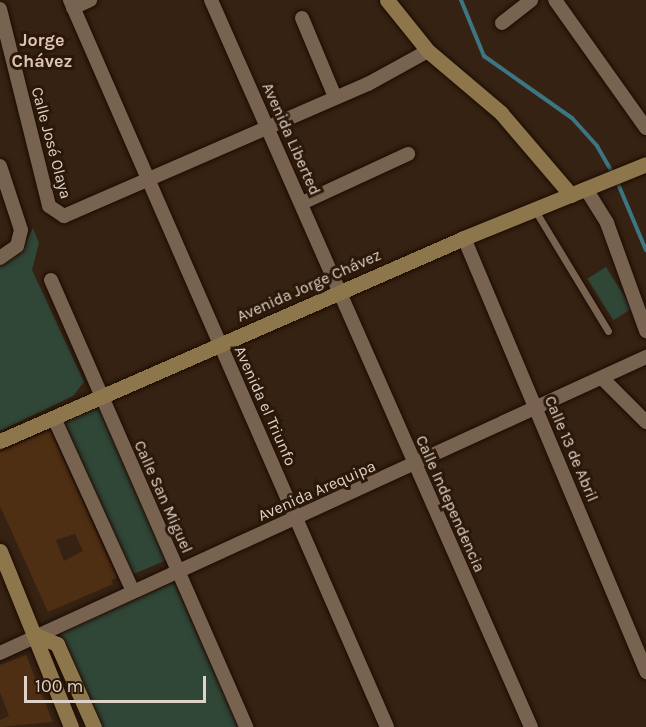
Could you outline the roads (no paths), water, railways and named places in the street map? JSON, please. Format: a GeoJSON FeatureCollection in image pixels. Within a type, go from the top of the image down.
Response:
{"type":"FeatureCollection","features":[{"type":"Feature","properties":{"kind":"street"},"geometry":{"type":"LineString","coordinates":[[71,4],[90,0]]}},
{"type":"Feature","properties":{"kind":"street","name":"Avenida Liberted"},"geometry":{"type":"LineString","coordinates":[[211,0],[342,292]]}},
{"type":"Feature","properties":{"kind":"street"},"geometry":{"type":"LineString","coordinates":[[387,0],[428,51],[501,113],[571,195]]}},
{"type":"Feature","properties":{"kind":"street"},"geometry":{"type":"LineString","coordinates":[[502,22],[531,0]]}},
{"type":"Feature","properties":{"kind":"street"},"geometry":{"type":"LineString","coordinates":[[555,0],[646,128]]}},
{"type":"Feature","properties":{"kind":"street","name":"Avenida el Triunfo"},"geometry":{"type":"LineString","coordinates":[[71,4],[387,727]]}},
{"type":"Feature","properties":{"kind":"street","name":"Calle José Olaya"},"geometry":{"type":"LineString","coordinates":[[0,9],[49,206],[55,214],[64,216],[147,178]]}},
{"type":"Feature","properties":{"kind":"street"},"geometry":{"type":"LineString","coordinates":[[302,18],[335,97]]}},
{"type":"Feature","properties":{"kind":"street"},"geometry":{"type":"LineString","coordinates":[[147,178],[335,97],[428,51]]}},
{"type":"Feature","properties":{"kind":"street"},"geometry":{"type":"LineString","coordinates":[[302,204],[408,154]]}},
{"type":"Feature","properties":{"kind":"street"},"geometry":{"type":"LineString","coordinates":[[0,166],[18,217],[17,246],[0,258]]}},
{"type":"Feature","properties":{"kind":"street","name":"Avenida Jorge Chávez"},"geometry":{"type":"LineString","coordinates":[[0,441],[464,238],[536,212],[571,195],[639,170]]}},
{"type":"Feature","properties":{"kind":"street"},"geometry":{"type":"LineString","coordinates":[[591,187],[607,223],[646,330]]}},
{"type":"Feature","properties":{"kind":"street","name":"Calle 13 de Abril"},"geometry":{"type":"LineString","coordinates":[[464,238],[646,672]]}},
{"type":"Feature","properties":{"kind":"street","name":"Calle San Miguel"},"geometry":{"type":"LineString","coordinates":[[51,280],[246,727]]}},
{"type":"Feature","properties":{"kind":"street","name":"Calle Independencia"},"geometry":{"type":"LineString","coordinates":[[342,292],[414,465],[531,727]]}},
{"type":"Feature","properties":{"kind":"street","name":"Avenida Arequipa"},"geometry":{"type":"LineString","coordinates":[[0,653],[132,589],[296,519],[537,410],[646,357]]}},
{"type":"Feature","properties":{"kind":"street"},"geometry":{"type":"LineString","coordinates":[[603,379],[646,422]]}},
{"type":"Feature","properties":{"kind":"street"},"geometry":{"type":"LineString","coordinates":[[54,418],[132,589]]}},
{"type":"Feature","properties":{"kind":"street"},"geometry":{"type":"LineString","coordinates":[[0,551],[38,636],[40,657],[71,727]]}},
{"type":"Feature","properties":{"kind":"street"},"geometry":{"type":"LineString","coordinates":[[38,636],[57,644],[94,727]]}},
{"type":"Feature","properties":{"kind":"lane"},"geometry":{"type":"LineString","coordinates":[[536,212],[608,331]]}},
{"type":"Feature","properties":{"kind":"waterway"},"geometry":{"type":"LineString","coordinates":[[461,0],[484,56],[572,118],[597,146],[612,172]]}},
{"type":"Feature","properties":{"kind":"waterway"},"geometry":{"type":"LineString","coordinates":[[616,179],[646,250]]}},
{"type":"Feature","properties":{"kind":"district","name":"Jorge Chávez"},"geometry":{"type":"Point","coordinates":[42,51]}}]}
